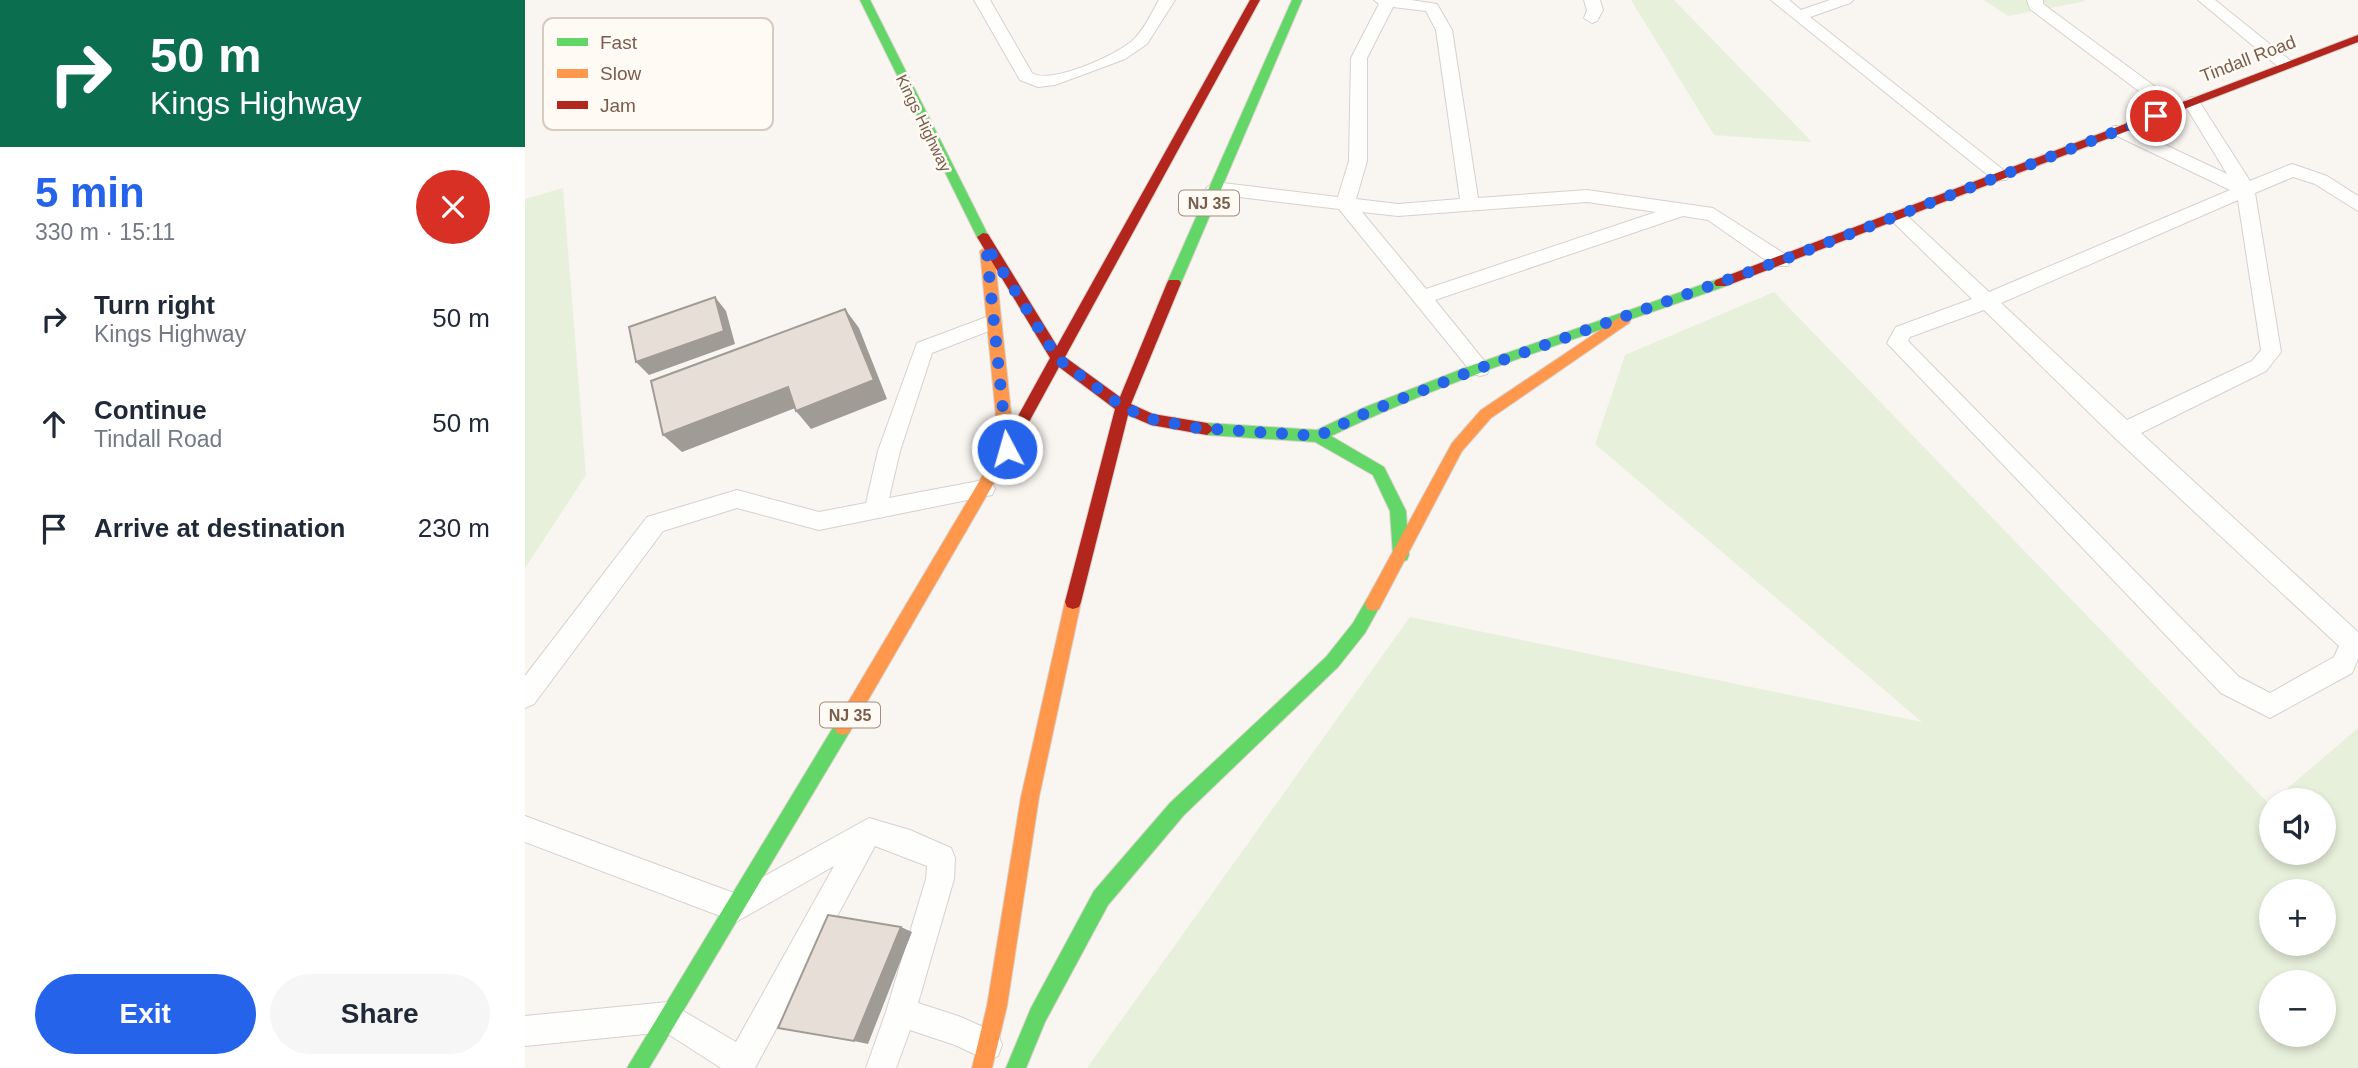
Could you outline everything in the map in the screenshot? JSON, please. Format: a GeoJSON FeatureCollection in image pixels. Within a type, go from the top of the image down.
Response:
{"type":"FeatureCollection","features":[{"type":"Feature","properties":{"kind":"main road","name":"Kings Highway"},"geometry":{"type":"LineString","coordinates":[[865,0],[986,245],[1058,359],[1123,407]]}},
{"type":"Feature","properties":{"kind":"main road","name":"NJ 35"},"geometry":{"type":"LineString","coordinates":[[637,1068],[736,908],[984,489],[1255,0]]}},
{"type":"Feature","properties":{"kind":"main road","name":"NJ 35"},"geometry":{"type":"LineString","coordinates":[[985,1057],[997,1006],[1030,797],[1065,635],[1123,407],[1168,296],[1297,0]]}},
{"type":"Feature","properties":{"kind":"main road","name":"Tindall Road"},"geometry":{"type":"LineString","coordinates":[[1123,407],[1151,419],[1197,428],[1318,436],[1368,412],[1480,368],[1781,261],[2358,38]]}},
{"type":"Feature","properties":{"kind":"main road","name":"Kings Highway"},"geometry":{"type":"LineString","coordinates":[[986,245],[1007,449]]}},
{"type":"Feature","properties":{"kind":"main road"},"geometry":{"type":"LineString","coordinates":[[1016,1068],[1038,1016],[1101,898],[1177,809],[1332,662],[1359,628],[1401,555],[1457,447],[1486,414],[1624,319]]}},
{"type":"Feature","properties":{"kind":"main road"},"geometry":{"type":"LineString","coordinates":[[1318,436],[1368,462],[1379,471],[1398,511],[1401,555]]}},
{"type":"Feature","properties":{"kind":"lane"},"geometry":{"type":"LineString","coordinates":[[982,0],[1026,76],[1044,83],[1110,61],[1130,50],[1142,40],[1167,0]]}},
{"type":"Feature","properties":{"kind":"lane"},"geometry":{"type":"LineString","coordinates":[[1592,0],[1595,10],[1592,18]]}},
{"type":"Feature","properties":{"kind":"lane"},"geometry":{"type":"LineString","coordinates":[[1779,0],[2000,176]]}},
{"type":"Feature","properties":{"kind":"lane"},"geometry":{"type":"LineString","coordinates":[[1799,16],[1845,0]]}},
{"type":"Feature","properties":{"kind":"lane"},"geometry":{"type":"LineString","coordinates":[[2035,0],[2035,6],[2182,105],[2246,190],[2271,352],[2259,366],[2123,432]]}},
{"type":"Feature","properties":{"kind":"lane"},"geometry":{"type":"LineString","coordinates":[[2206,0],[2286,65]]}},
{"type":"Feature","properties":{"kind":"lane"},"geometry":{"type":"LineString","coordinates":[[1345,204],[1358,161],[1359,58],[1385,1],[1438,4],[1470,205]]}},
{"type":"Feature","properties":{"kind":"lane"},"geometry":{"type":"LineString","coordinates":[[2119,130],[2246,190]]}},
{"type":"Feature","properties":{"kind":"lane"},"geometry":{"type":"LineString","coordinates":[[1897,216],[1986,301],[2123,432],[2353,643],[2343,665],[2270,706],[2230,685],[1898,344],[1903,332],[1986,301],[2293,170],[2321,180],[2358,205]]}},
{"type":"Feature","properties":{"kind":"lane"},"geometry":{"type":"LineString","coordinates":[[1215,188],[1398,210],[1587,196],[1713,214],[1781,261]]}},
{"type":"Feature","properties":{"kind":"lane"},"geometry":{"type":"LineString","coordinates":[[1345,204],[1480,368]]}},
{"type":"Feature","properties":{"kind":"lane"},"geometry":{"type":"LineString","coordinates":[[1422,297],[1682,210]]}},
{"type":"Feature","properties":{"kind":"lane"},"geometry":{"type":"LineString","coordinates":[[875,510],[889,451],[924,348],[992,322]]}},
{"type":"Feature","properties":{"kind":"lane"},"geometry":{"type":"LineString","coordinates":[[525,696],[655,524],[737,499],[819,521],[984,489]]}},
{"type":"Feature","properties":{"kind":"lane"},"geometry":{"type":"LineString","coordinates":[[525,829],[736,908],[869,831],[911,844],[941,858],[940,879],[901,1012],[881,1068]]}},
{"type":"Feature","properties":{"kind":"lane"},"geometry":{"type":"LineString","coordinates":[[525,1031],[668,1017],[739,1065],[869,831]]}},
{"type":"Feature","properties":{"kind":"lane"},"geometry":{"type":"LineString","coordinates":[[901,1012],[961,1032],[985,1057]]}},
{"type":"Feature","properties":{"kind":"green space"},"geometry":{"type":"Polygon","coordinates":[[[1631,0],[1674,0],[1812,142],[1714,135],[1631,0]]]}},
{"type":"Feature","properties":{"kind":"green space"},"geometry":{"type":"Polygon","coordinates":[[[1984,0],[2084,0],[2086,1],[2008,16],[1984,0]]]}},
{"type":"Feature","properties":{"kind":"green space"},"geometry":{"type":"Polygon","coordinates":[[[563,188],[586,475],[525,568],[525,199],[563,188]]]}},
{"type":"Feature","properties":{"kind":"green space"},"geometry":{"type":"Polygon","coordinates":[[[1774,292],[2259,794],[2259,865],[2336,865],[2336,788],[2288,788],[2358,728],[2358,1068],[1087,1068],[1410,617],[1922,722],[1595,444],[1625,355],[1774,292]]]}},
{"type":"Feature","properties":{"kind":"building"},"geometry":{"type":"Polygon","coordinates":[[[715,297],[724,331],[636,362],[629,327],[715,297]]]}},
{"type":"Feature","properties":{"kind":"building"},"geometry":{"type":"Polygon","coordinates":[[[845,309],[874,380],[796,411],[788,387],[663,435],[651,381],[845,309]]]}},
{"type":"Feature","properties":{"kind":"building"},"geometry":{"type":"Polygon","coordinates":[[[828,915],[901,927],[854,1041],[778,1028],[828,915]]]}},
{"type":"Feature","properties":{"kind":"traffic: fast"},"geometry":{"type":"LineString","coordinates":[[865,0],[983,237]]}},
{"type":"Feature","properties":{"kind":"traffic: fast"},"geometry":{"type":"LineString","coordinates":[[1174,283],[1297,0]]}},
{"type":"Feature","properties":{"kind":"traffic: fast"},"geometry":{"type":"LineString","coordinates":[[1207,429],[1318,436],[1368,412],[1472,371],[1721,283]]}},
{"type":"Feature","properties":{"kind":"traffic: fast"},"geometry":{"type":"LineString","coordinates":[[1318,436],[1379,471],[1398,511],[1401,555]]}},
{"type":"Feature","properties":{"kind":"traffic: fast"},"geometry":{"type":"LineString","coordinates":[[1016,1068],[1038,1015],[1101,898],[1177,809],[1332,662],[1359,628],[1373,604]]}},
{"type":"Feature","properties":{"kind":"traffic: fast"},"geometry":{"type":"LineString","coordinates":[[637,1068],[843,727]]}},
{"type":"Feature","properties":{"kind":"traffic: slow"},"geometry":{"type":"LineString","coordinates":[[987,251],[1007,449]]}},
{"type":"Feature","properties":{"kind":"traffic: slow"},"geometry":{"type":"LineString","coordinates":[[1373,604],[1457,447],[1486,414],[1624,319]]}},
{"type":"Feature","properties":{"kind":"traffic: slow"},"geometry":{"type":"LineString","coordinates":[[843,727],[1013,438]]}},
{"type":"Feature","properties":{"kind":"traffic: slow"},"geometry":{"type":"LineString","coordinates":[[982,1068],[997,1006],[1030,797],[1073,602]]}},
{"type":"Feature","properties":{"kind":"traffic: jam"},"geometry":{"type":"LineString","coordinates":[[1013,438],[1255,0]]}},
{"type":"Feature","properties":{"kind":"traffic: jam"},"geometry":{"type":"LineString","coordinates":[[1721,283],[2358,38]]}},
{"type":"Feature","properties":{"kind":"traffic: jam"},"geometry":{"type":"LineString","coordinates":[[983,237],[1058,359],[1123,407],[1151,419],[1207,429]]}},
{"type":"Feature","properties":{"kind":"traffic: jam"},"geometry":{"type":"LineString","coordinates":[[1073,602],[1123,407],[1174,283]]}},
{"type":"Feature","properties":{"kind":"route"},"geometry":{"type":"LineString","coordinates":[[1007,449],[986,245],[1058,359],[1123,407],[1151,419],[1197,428],[1318,436],[1368,412],[1472,371],[1624,319],[1785,259],[2156,116]]}}]}
